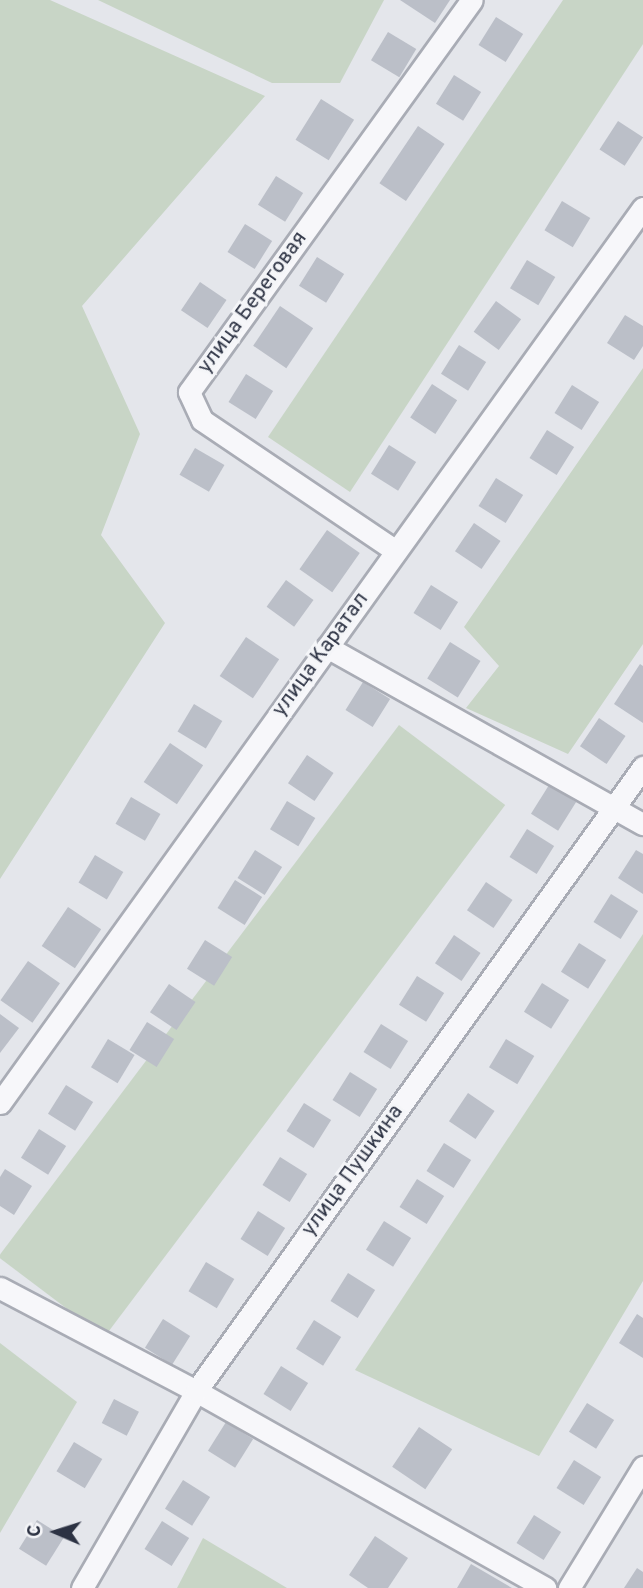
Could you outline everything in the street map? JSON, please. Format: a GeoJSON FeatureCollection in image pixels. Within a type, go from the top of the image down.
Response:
{"type":"FeatureCollection","features":[{"type":"Feature","properties":{"kind":"street","name":"улица Береговая"},"geometry":{"type":"LineString","coordinates":[[396,551],[202,420],[189,392],[472,0]]}},
{"type":"Feature","properties":{"kind":"street","name":"улица Каратал"},"geometry":{"type":"LineString","coordinates":[[0,1103],[643,208]]}},
{"type":"Feature","properties":{"kind":"street"},"geometry":{"type":"LineString","coordinates":[[327,647],[643,824]]}},
{"type":"Feature","properties":{"kind":"street","name":"улица Пушкина"},"geometry":{"type":"LineString","coordinates":[[82,1588],[196,1391],[643,767]]}},
{"type":"Feature","properties":{"kind":"street"},"geometry":{"type":"LineString","coordinates":[[0,1287],[196,1391],[545,1588]]}},
{"type":"Feature","properties":{"kind":"street"},"geometry":{"type":"LineString","coordinates":[[569,1588],[643,1467]]}},
{"type":"Feature","properties":{"kind":"green space"},"geometry":{"type":"Polygon","coordinates":[[[0,0],[50,0],[265,96],[82,306],[140,434],[101,535],[165,623],[0,879],[0,0]]]}},
{"type":"Feature","properties":{"kind":"green space"},"geometry":{"type":"Polygon","coordinates":[[[98,0],[384,0],[340,83],[272,83],[98,0]]]}},
{"type":"Feature","properties":{"kind":"green space"},"geometry":{"type":"Polygon","coordinates":[[[563,0],[643,0],[643,44],[350,492],[268,437],[563,0]]]}},
{"type":"Feature","properties":{"kind":"green space"},"geometry":{"type":"Polygon","coordinates":[[[643,368],[643,644],[568,754],[466,708],[499,666],[464,627],[643,368]]]}},
{"type":"Feature","properties":{"kind":"green space"},"geometry":{"type":"Polygon","coordinates":[[[399,725],[505,805],[104,1337],[0,1258],[0,1254],[399,725]]]}},
{"type":"Feature","properties":{"kind":"green space"},"geometry":{"type":"Polygon","coordinates":[[[643,934],[643,1281],[539,1456],[355,1370],[643,934]]]}},
{"type":"Feature","properties":{"kind":"green space"},"geometry":{"type":"Polygon","coordinates":[[[0,1343],[77,1402],[0,1533],[0,1343]]]}},
{"type":"Feature","properties":{"kind":"green space"},"geometry":{"type":"Polygon","coordinates":[[[203,1538],[287,1588],[177,1588],[203,1538]]]}},
{"type":"Feature","properties":{"kind":"building"},"geometry":{"type":"Polygon","coordinates":[[[400,0],[450,0],[435,23],[400,0]]]}},
{"type":"Feature","properties":{"kind":"building"},"geometry":{"type":"Polygon","coordinates":[[[496,17],[523,34],[506,62],[479,45],[496,17]]]}},
{"type":"Feature","properties":{"kind":"building"},"geometry":{"type":"Polygon","coordinates":[[[388,32],[416,49],[399,77],[371,60],[388,32]]]}},
{"type":"Feature","properties":{"kind":"building"},"geometry":{"type":"Polygon","coordinates":[[[454,75],[481,92],[463,121],[436,104],[454,75]]]}},
{"type":"Feature","properties":{"kind":"building"},"geometry":{"type":"Polygon","coordinates":[[[321,99],[354,120],[329,160],[296,140],[321,99]]]}},
{"type":"Feature","properties":{"kind":"building"},"geometry":{"type":"Polygon","coordinates":[[[618,121],[643,137],[625,166],[599,150],[618,121]]]}},
{"type":"Feature","properties":{"kind":"building"},"geometry":{"type":"Polygon","coordinates":[[[418,126],[445,144],[406,201],[379,183],[418,126]]]}},
{"type":"Feature","properties":{"kind":"building"},"geometry":{"type":"Polygon","coordinates":[[[276,176],[303,193],[285,222],[258,205],[276,176]]]}},
{"type":"Feature","properties":{"kind":"building"},"geometry":{"type":"Polygon","coordinates":[[[562,201],[590,218],[573,247],[544,230],[562,201]]]}},
{"type":"Feature","properties":{"kind":"building"},"geometry":{"type":"Polygon","coordinates":[[[245,224],[272,241],[255,269],[228,252],[245,224]]]}},
{"type":"Feature","properties":{"kind":"building"},"geometry":{"type":"Polygon","coordinates":[[[317,257],[344,274],[326,303],[299,286],[317,257]]]}},
{"type":"Feature","properties":{"kind":"building"},"geometry":{"type":"Polygon","coordinates":[[[527,260],[555,277],[538,305],[510,288],[527,260]]]}},
{"type":"Feature","properties":{"kind":"building"},"geometry":{"type":"Polygon","coordinates":[[[200,282],[227,300],[208,328],[181,310],[200,282]]]}},
{"type":"Feature","properties":{"kind":"building"},"geometry":{"type":"Polygon","coordinates":[[[496,301],[521,319],[499,350],[474,332],[496,301]]]}},
{"type":"Feature","properties":{"kind":"building"},"geometry":{"type":"Polygon","coordinates":[[[280,306],[313,328],[286,368],[253,346],[280,306]]]}},
{"type":"Feature","properties":{"kind":"building"},"geometry":{"type":"Polygon","coordinates":[[[625,315],[643,326],[643,346],[634,360],[607,343],[625,315]]]}},
{"type":"Feature","properties":{"kind":"building"},"geometry":{"type":"Polygon","coordinates":[[[459,345],[486,362],[468,391],[441,374],[459,345]]]}},
{"type":"Feature","properties":{"kind":"building"},"geometry":{"type":"Polygon","coordinates":[[[246,374],[273,391],[256,419],[229,402],[246,374]]]}},
{"type":"Feature","properties":{"kind":"building"},"geometry":{"type":"Polygon","coordinates":[[[432,384],[457,400],[435,434],[410,418],[432,384]]]}},
{"type":"Feature","properties":{"kind":"building"},"geometry":{"type":"Polygon","coordinates":[[[572,385],[599,402],[582,430],[555,413],[572,385]]]}},
{"type":"Feature","properties":{"kind":"building"},"geometry":{"type":"Polygon","coordinates":[[[547,430],[574,447],[557,475],[530,458],[547,430]]]}},
{"type":"Feature","properties":{"kind":"building"},"geometry":{"type":"Polygon","coordinates":[[[389,445],[416,462],[398,491],[371,474],[389,445]]]}},
{"type":"Feature","properties":{"kind":"building"},"geometry":{"type":"Polygon","coordinates":[[[195,448],[224,465],[209,492],[180,475],[195,448]]]}},
{"type":"Feature","properties":{"kind":"building"},"geometry":{"type":"Polygon","coordinates":[[[496,478],[523,495],[506,523],[479,506],[496,478]]]}},
{"type":"Feature","properties":{"kind":"building"},"geometry":{"type":"Polygon","coordinates":[[[474,523],[501,541],[482,569],[455,551],[474,523]]]}},
{"type":"Feature","properties":{"kind":"building"},"geometry":{"type":"Polygon","coordinates":[[[327,530],[360,553],[332,592],[299,569],[327,530]]]}},
{"type":"Feature","properties":{"kind":"building"},"geometry":{"type":"Polygon","coordinates":[[[286,580],[314,600],[294,627],[267,607],[286,580]]]}},
{"type":"Feature","properties":{"kind":"building"},"geometry":{"type":"Polygon","coordinates":[[[431,585],[458,602],[441,630],[414,613],[431,585]]]}},
{"type":"Feature","properties":{"kind":"building"},"geometry":{"type":"Polygon","coordinates":[[[246,637],[279,659],[253,698],[220,676],[246,637]]]}},
{"type":"Feature","properties":{"kind":"building"},"geometry":{"type":"Polygon","coordinates":[[[450,642],[481,661],[458,698],[427,678],[450,642]]]}},
{"type":"Feature","properties":{"kind":"building"},"geometry":{"type":"Polygon","coordinates":[[[640,664],[643,666],[643,723],[614,704],[640,664]]]}},
{"type":"Feature","properties":{"kind":"building"},"geometry":{"type":"Polygon","coordinates":[[[363,682],[390,699],[373,727],[346,710],[363,682]]]}},
{"type":"Feature","properties":{"kind":"building"},"geometry":{"type":"Polygon","coordinates":[[[194,704],[222,721],[206,748],[178,731],[194,704]]]}},
{"type":"Feature","properties":{"kind":"building"},"geometry":{"type":"Polygon","coordinates":[[[599,718],[626,736],[607,764],[580,746],[599,718]]]}},
{"type":"Feature","properties":{"kind":"building"},"geometry":{"type":"Polygon","coordinates":[[[170,743],[203,765],[177,804],[144,782],[170,743]]]}},
{"type":"Feature","properties":{"kind":"building"},"geometry":{"type":"Polygon","coordinates":[[[307,755],[334,773],[315,801],[288,783],[307,755]]]}},
{"type":"Feature","properties":{"kind":"building"},"geometry":{"type":"Polygon","coordinates":[[[549,785],[576,802],[558,831],[531,814],[549,785]]]}},
{"type":"Feature","properties":{"kind":"building"},"geometry":{"type":"Polygon","coordinates":[[[131,797],[160,814],[145,841],[116,824],[131,797]]]}},
{"type":"Feature","properties":{"kind":"building"},"geometry":{"type":"Polygon","coordinates":[[[287,801],[315,818],[298,846],[270,829],[287,801]]]}},
{"type":"Feature","properties":{"kind":"building"},"geometry":{"type":"Polygon","coordinates":[[[527,829],[554,846],[537,874],[510,857],[527,829]]]}},
{"type":"Feature","properties":{"kind":"building"},"geometry":{"type":"Polygon","coordinates":[[[255,850],[282,867],[265,895],[238,878],[255,850]]]}},
{"type":"Feature","properties":{"kind":"building"},"geometry":{"type":"Polygon","coordinates":[[[636,850],[643,854],[643,894],[618,878],[636,850]]]}},
{"type":"Feature","properties":{"kind":"building"},"geometry":{"type":"Polygon","coordinates":[[[95,855],[123,872],[107,899],[79,882],[95,855]]]}},
{"type":"Feature","properties":{"kind":"building"},"geometry":{"type":"Polygon","coordinates":[[[235,880],[262,897],[245,925],[218,908],[235,880]]]}},
{"type":"Feature","properties":{"kind":"building"},"geometry":{"type":"Polygon","coordinates":[[[486,882],[513,900],[494,928],[467,910],[486,882]]]}},
{"type":"Feature","properties":{"kind":"building"},"geometry":{"type":"Polygon","coordinates":[[[611,894],[638,911],[621,939],[594,922],[611,894]]]}},
{"type":"Feature","properties":{"kind":"building"},"geometry":{"type":"Polygon","coordinates":[[[68,907],[101,929],[75,968],[42,946],[68,907]]]}},
{"type":"Feature","properties":{"kind":"building"},"geometry":{"type":"Polygon","coordinates":[[[454,935],[481,953],[462,981],[435,963],[454,935]]]}},
{"type":"Feature","properties":{"kind":"building"},"geometry":{"type":"Polygon","coordinates":[[[205,940],[232,957],[214,986],[187,969],[205,940]]]}},
{"type":"Feature","properties":{"kind":"building"},"geometry":{"type":"Polygon","coordinates":[[[579,943],[606,960],[588,989],[561,972],[579,943]]]}},
{"type":"Feature","properties":{"kind":"building"},"geometry":{"type":"Polygon","coordinates":[[[28,961],[60,983],[32,1023],[0,1000],[28,961]]]}},
{"type":"Feature","properties":{"kind":"building"},"geometry":{"type":"Polygon","coordinates":[[[417,976],[444,993],[426,1022],[399,1005],[417,976]]]}},
{"type":"Feature","properties":{"kind":"building"},"geometry":{"type":"Polygon","coordinates":[[[542,983],[569,1000],[551,1029],[524,1012],[542,983]]]}},
{"type":"Feature","properties":{"kind":"building"},"geometry":{"type":"Polygon","coordinates":[[[169,984],[196,1002],[177,1030],[150,1012],[169,984]]]}},
{"type":"Feature","properties":{"kind":"building"},"geometry":{"type":"Polygon","coordinates":[[[0,1014],[19,1028],[0,1053],[0,1014]]]}},
{"type":"Feature","properties":{"kind":"building"},"geometry":{"type":"Polygon","coordinates":[[[147,1022],[174,1039],[157,1067],[130,1050],[147,1022]]]}},
{"type":"Feature","properties":{"kind":"building"},"geometry":{"type":"Polygon","coordinates":[[[381,1024],[408,1041],[391,1069],[364,1052],[381,1024]]]}},
{"type":"Feature","properties":{"kind":"building"},"geometry":{"type":"Polygon","coordinates":[[[108,1039],[135,1055],[118,1083],[91,1067],[108,1039]]]}},
{"type":"Feature","properties":{"kind":"building"},"geometry":{"type":"Polygon","coordinates":[[[506,1039],[534,1056],[517,1084],[489,1067],[506,1039]]]}},
{"type":"Feature","properties":{"kind":"building"},"geometry":{"type":"Polygon","coordinates":[[[350,1072],[377,1089],[360,1117],[333,1100],[350,1072]]]}},
{"type":"Feature","properties":{"kind":"building"},"geometry":{"type":"Polygon","coordinates":[[[66,1085],[93,1102],[75,1131],[48,1114],[66,1085]]]}},
{"type":"Feature","properties":{"kind":"building"},"geometry":{"type":"Polygon","coordinates":[[[468,1093],[495,1111],[476,1139],[449,1121],[468,1093]]]}},
{"type":"Feature","properties":{"kind":"building"},"geometry":{"type":"Polygon","coordinates":[[[304,1103],[331,1120],[314,1148],[287,1131],[304,1103]]]}},
{"type":"Feature","properties":{"kind":"building"},"geometry":{"type":"Polygon","coordinates":[[[39,1129],[66,1146],[48,1175],[21,1158],[39,1129]]]}},
{"type":"Feature","properties":{"kind":"building"},"geometry":{"type":"Polygon","coordinates":[[[444,1143],[471,1160],[454,1188],[427,1171],[444,1143]]]}},
{"type":"Feature","properties":{"kind":"building"},"geometry":{"type":"Polygon","coordinates":[[[280,1157],[307,1174],[290,1202],[263,1185],[280,1157]]]}},
{"type":"Feature","properties":{"kind":"building"},"geometry":{"type":"Polygon","coordinates":[[[5,1169],[32,1186],[14,1215],[0,1206],[0,1177],[5,1169]]]}},
{"type":"Feature","properties":{"kind":"building"},"geometry":{"type":"Polygon","coordinates":[[[417,1179],[444,1196],[427,1224],[400,1207],[417,1179]]]}},
{"type":"Feature","properties":{"kind":"building"},"geometry":{"type":"Polygon","coordinates":[[[258,1211],[285,1228],[268,1256],[241,1239],[258,1211]]]}},
{"type":"Feature","properties":{"kind":"building"},"geometry":{"type":"Polygon","coordinates":[[[384,1221],[411,1238],[393,1267],[366,1250],[384,1221]]]}},
{"type":"Feature","properties":{"kind":"building"},"geometry":{"type":"Polygon","coordinates":[[[206,1262],[234,1279],[217,1308],[188,1291],[206,1262]]]}},
{"type":"Feature","properties":{"kind":"building"},"geometry":{"type":"Polygon","coordinates":[[[348,1273],[375,1290],[358,1318],[331,1301],[348,1273]]]}},
{"type":"Feature","properties":{"kind":"building"},"geometry":{"type":"Polygon","coordinates":[[[637,1314],[643,1318],[643,1358],[619,1343],[637,1314]]]}},
{"type":"Feature","properties":{"kind":"building"},"geometry":{"type":"Polygon","coordinates":[[[163,1319],[190,1336],[172,1365],[145,1348],[163,1319]]]}},
{"type":"Feature","properties":{"kind":"building"},"geometry":{"type":"Polygon","coordinates":[[[314,1320],[341,1337],[323,1366],[296,1349],[314,1320]]]}},
{"type":"Feature","properties":{"kind":"building"},"geometry":{"type":"Polygon","coordinates":[[[281,1366],[308,1383],[291,1411],[264,1394],[281,1366]]]}},
{"type":"Feature","properties":{"kind":"building"},"geometry":{"type":"Polygon","coordinates":[[[114,1399],[139,1412],[127,1436],[102,1423],[114,1399]]]}},
{"type":"Feature","properties":{"kind":"building"},"geometry":{"type":"Polygon","coordinates":[[[587,1403],[614,1420],[596,1449],[569,1432],[587,1403]]]}},
{"type":"Feature","properties":{"kind":"building"},"geometry":{"type":"Polygon","coordinates":[[[226,1422],[253,1439],[235,1468],[208,1451],[226,1422]]]}},
{"type":"Feature","properties":{"kind":"building"},"geometry":{"type":"Polygon","coordinates":[[[419,1427],[452,1449],[425,1489],[392,1467],[419,1427]]]}},
{"type":"Feature","properties":{"kind":"building"},"geometry":{"type":"Polygon","coordinates":[[[74,1442],[102,1459],[85,1488],[56,1471],[74,1442]]]}},
{"type":"Feature","properties":{"kind":"building"},"geometry":{"type":"Polygon","coordinates":[[[574,1460],[601,1477],[584,1505],[557,1488],[574,1460]]]}},
{"type":"Feature","properties":{"kind":"building"},"geometry":{"type":"Polygon","coordinates":[[[183,1480],[210,1497],[192,1526],[165,1509],[183,1480]]]}},
{"type":"Feature","properties":{"kind":"building"},"geometry":{"type":"Polygon","coordinates":[[[534,1515],[561,1532],[544,1560],[517,1543],[534,1515]]]}},
{"type":"Feature","properties":{"kind":"building"},"geometry":{"type":"Polygon","coordinates":[[[37,1520],[64,1537],[46,1566],[19,1549],[37,1520]]]}},
{"type":"Feature","properties":{"kind":"building"},"geometry":{"type":"Polygon","coordinates":[[[162,1521],[189,1538],[172,1566],[145,1549],[162,1521]]]}},
{"type":"Feature","properties":{"kind":"building"},"geometry":{"type":"Polygon","coordinates":[[[375,1536],[408,1558],[388,1588],[368,1588],[349,1575],[375,1536]]]}},
{"type":"Feature","properties":{"kind":"building"},"geometry":{"type":"Polygon","coordinates":[[[471,1564],[512,1588],[457,1588],[471,1564]]]}},
{"type":"Feature","properties":{"kind":"building"},"geometry":{"type":"Polygon","coordinates":[[[637,1568],[643,1572],[643,1588],[624,1588],[637,1568]]]}}]}
